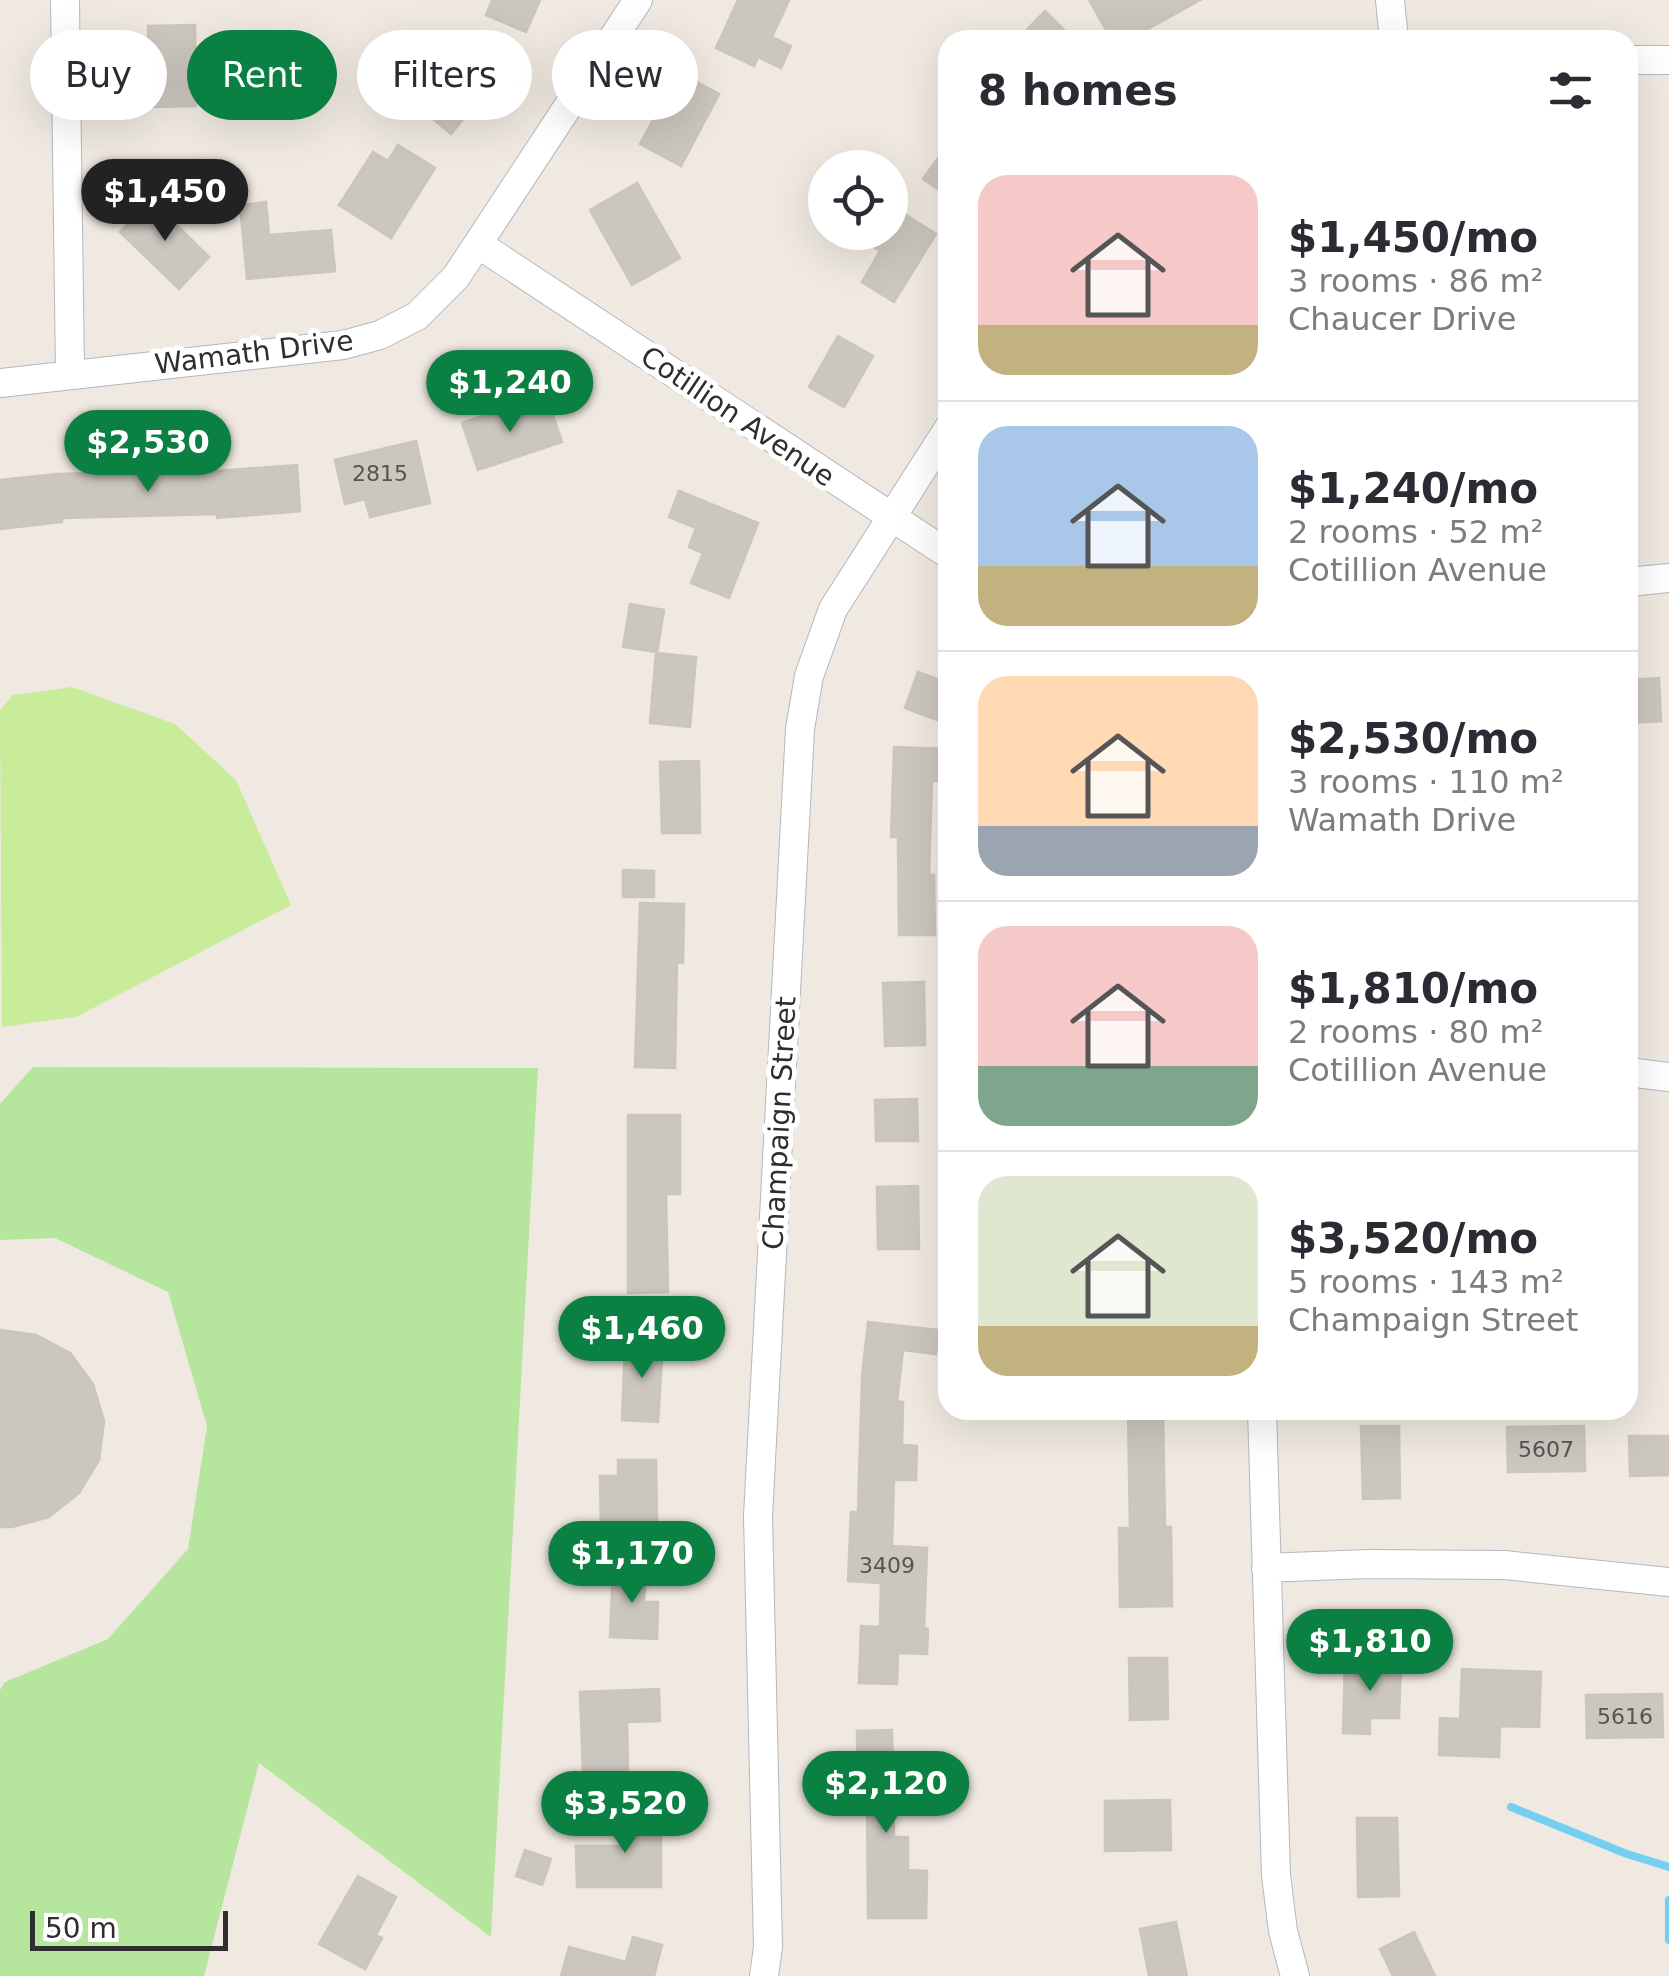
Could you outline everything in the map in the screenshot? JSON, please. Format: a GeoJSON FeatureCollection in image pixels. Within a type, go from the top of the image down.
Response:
{"type":"FeatureCollection","features":[{"type":"Feature","properties":{"kind":"street"},"geometry":{"type":"LineString","coordinates":[[65,0],[70,373]]}},
{"type":"Feature","properties":{"kind":"street","name":"Wamath Drive"},"geometry":{"type":"LineString","coordinates":[[0,383],[343,345],[380,336],[431,304],[456,277],[638,0]]}},
{"type":"Feature","properties":{"kind":"street"},"geometry":{"type":"LineString","coordinates":[[1390,0],[1393,30]]}},
{"type":"Feature","properties":{"kind":"street"},"geometry":{"type":"LineString","coordinates":[[1638,60],[1669,60]]}},
{"type":"Feature","properties":{"kind":"street","name":"Cotillion Avenue"},"geometry":{"type":"LineString","coordinates":[[478,244],[938,547]]}},
{"type":"Feature","properties":{"kind":"street","name":"Champaign Street"},"geometry":{"type":"LineString","coordinates":[[764,1976],[768,1947],[758,1516],[800,730],[809,676],[833,609],[938,444]]}},
{"type":"Feature","properties":{"kind":"street"},"geometry":{"type":"LineString","coordinates":[[1638,581],[1669,578]]}},
{"type":"Feature","properties":{"kind":"street"},"geometry":{"type":"LineString","coordinates":[[1638,1073],[1669,1076]]}},
{"type":"Feature","properties":{"kind":"street"},"geometry":{"type":"LineString","coordinates":[[1262,1420],[1276,1874],[1283,1930],[1295,1976]]}},
{"type":"Feature","properties":{"kind":"street"},"geometry":{"type":"LineString","coordinates":[[1266,1568],[1456,1564],[1669,1582]]}},
{"type":"Feature","properties":{"kind":"green space"},"geometry":{"type":"Polygon","coordinates":[[[72,687],[175,724],[236,780],[291,905],[76,1017],[2,1027],[0,710],[13,695],[72,687]]]}},
{"type":"Feature","properties":{"kind":"green space"},"geometry":{"type":"Polygon","coordinates":[[[33,1067],[538,1068],[491,1937],[259,1763],[204,1976],[0,1976],[0,1690],[5,1682],[108,1639],[188,1549],[207,1426],[168,1292],[55,1238],[0,1240],[0,1104],[33,1067]]]}},
{"type":"Feature","properties":{"kind":"building"},"geometry":{"type":"Polygon","coordinates":[[[492,0],[540,0],[527,30],[486,15],[492,0]]]}},
{"type":"Feature","properties":{"kind":"building"},"geometry":{"type":"Polygon","coordinates":[[[738,0],[789,0],[772,37],[791,46],[781,68],[758,57],[754,66],[716,48],[738,0]]]}},
{"type":"Feature","properties":{"kind":"building"},"geometry":{"type":"Polygon","coordinates":[[[1089,0],[1200,0],[1146,30],[1106,30],[1089,0]]]}},
{"type":"Feature","properties":{"kind":"building"},"geometry":{"type":"Polygon","coordinates":[[[1045,11],[1064,30],[1027,30],[1045,11]]]}},
{"type":"Feature","properties":{"kind":"building"},"geometry":{"type":"Polygon","coordinates":[[[195,25],[195,30],[187,30],[187,106],[167,107],[167,30],[148,30],[148,26],[195,25]]]}},
{"type":"Feature","properties":{"kind":"building"},"geometry":{"type":"Polygon","coordinates":[[[698,82],[719,94],[681,166],[640,144],[653,120],[698,120],[698,82]]]}},
{"type":"Feature","properties":{"kind":"building"},"geometry":{"type":"Polygon","coordinates":[[[434,120],[462,120],[451,134],[434,120]]]}},
{"type":"Feature","properties":{"kind":"building"},"geometry":{"type":"Polygon","coordinates":[[[398,145],[435,168],[391,238],[339,205],[373,152],[388,161],[398,145]]]}},
{"type":"Feature","properties":{"kind":"building"},"geometry":{"type":"Polygon","coordinates":[[[938,158],[938,189],[923,179],[938,158]]]}},
{"type":"Feature","properties":{"kind":"building"},"geometry":{"type":"Polygon","coordinates":[[[637,183],[680,258],[632,285],[590,210],[637,183]]]}},
{"type":"Feature","properties":{"kind":"building"},"geometry":{"type":"Polygon","coordinates":[[[151,200],[209,257],[179,289],[120,232],[151,200]]]}},
{"type":"Feature","properties":{"kind":"building"},"geometry":{"type":"Polygon","coordinates":[[[266,202],[269,235],[331,230],[335,271],[247,279],[240,205],[266,202]]]}},
{"type":"Feature","properties":{"kind":"building"},"geometry":{"type":"Polygon","coordinates":[[[908,216],[936,234],[894,302],[862,282],[880,251],[908,250],[908,216]]]}},
{"type":"Feature","properties":{"kind":"building"},"geometry":{"type":"Polygon","coordinates":[[[838,336],[873,356],[844,407],[809,387],[838,336]]]}},
{"type":"Feature","properties":{"kind":"building"},"geometry":{"type":"Polygon","coordinates":[[[514,405],[518,418],[550,407],[562,442],[478,470],[462,423],[514,405]]]}},
{"type":"Feature","properties":{"kind":"building"},"geometry":{"type":"Polygon","coordinates":[[[416,441],[430,503],[370,517],[365,499],[345,504],[335,460],[416,441]]]}},
{"type":"Feature","properties":{"kind":"building"},"geometry":{"type":"Polygon","coordinates":[[[297,465],[300,511],[217,518],[217,514],[62,518],[62,522],[0,529],[0,480],[57,474],[177,474],[297,465]]]}},
{"type":"Feature","properties":{"kind":"building"},"geometry":{"type":"Polygon","coordinates":[[[679,491],[758,523],[729,598],[691,583],[703,553],[689,547],[696,528],[669,517],[679,491]]]}},
{"type":"Feature","properties":{"kind":"building"},"geometry":{"type":"Polygon","coordinates":[[[630,604],[664,610],[657,652],[623,647],[630,604]]]}},
{"type":"Feature","properties":{"kind":"building"},"geometry":{"type":"Polygon","coordinates":[[[656,653],[696,657],[690,727],[650,723],[656,653]]]}},
{"type":"Feature","properties":{"kind":"building"},"geometry":{"type":"Polygon","coordinates":[[[918,672],[938,679],[938,720],[905,708],[918,672]]]}},
{"type":"Feature","properties":{"kind":"building"},"geometry":{"type":"Polygon","coordinates":[[[1659,678],[1661,721],[1638,722],[1638,679],[1659,678]]]}},
{"type":"Feature","properties":{"kind":"building"},"geometry":{"type":"Polygon","coordinates":[[[894,747],[938,749],[938,781],[932,781],[929,875],[934,875],[935,935],[899,935],[898,837],[891,837],[894,747]]]}},
{"type":"Feature","properties":{"kind":"building"},"geometry":{"type":"Polygon","coordinates":[[[699,761],[700,833],[662,833],[660,762],[699,761]]]}},
{"type":"Feature","properties":{"kind":"building"},"geometry":{"type":"Polygon","coordinates":[[[623,870],[654,871],[654,897],[623,897],[623,870]]]}},
{"type":"Feature","properties":{"kind":"building"},"geometry":{"type":"Polygon","coordinates":[[[640,903],[684,904],[683,963],[677,962],[675,1068],[635,1067],[640,903]]]}},
{"type":"Feature","properties":{"kind":"building"},"geometry":{"type":"Polygon","coordinates":[[[924,982],[925,1045],[885,1046],[883,983],[924,982]]]}},
{"type":"Feature","properties":{"kind":"building"},"geometry":{"type":"Polygon","coordinates":[[[917,1099],[918,1141],[876,1141],[875,1100],[917,1099]]]}},
{"type":"Feature","properties":{"kind":"building"},"geometry":{"type":"Polygon","coordinates":[[[628,1115],[680,1115],[680,1194],[666,1194],[668,1292],[628,1293],[628,1115]]]}},
{"type":"Feature","properties":{"kind":"building"},"geometry":{"type":"Polygon","coordinates":[[[918,1186],[919,1249],[878,1249],[877,1187],[918,1186]]]}},
{"type":"Feature","properties":{"kind":"building"},"geometry":{"type":"Polygon","coordinates":[[[868,1322],[938,1330],[936,1354],[903,1350],[897,1401],[903,1402],[902,1445],[917,1446],[916,1480],[894,1480],[892,1546],[927,1548],[924,1628],[928,1629],[927,1654],[898,1653],[897,1684],[859,1683],[861,1626],[880,1627],[881,1583],[848,1581],[851,1512],[858,1512],[862,1377],[868,1322]]]}},
{"type":"Feature","properties":{"kind":"building"},"geometry":{"type":"Polygon","coordinates":[[[0,1330],[36,1335],[70,1353],[93,1384],[104,1421],[99,1460],[79,1493],[49,1517],[12,1527],[0,1527],[0,1330]]]}},
{"type":"Feature","properties":{"kind":"building"},"geometry":{"type":"Polygon","coordinates":[[[625,1340],[663,1342],[658,1422],[622,1420],[625,1340]]]}},
{"type":"Feature","properties":{"kind":"building"},"geometry":{"type":"Polygon","coordinates":[[[1128,1420],[1163,1420],[1165,1527],[1171,1527],[1172,1606],[1120,1607],[1119,1528],[1130,1528],[1128,1420]]]}},
{"type":"Feature","properties":{"kind":"building"},"geometry":{"type":"Polygon","coordinates":[[[1361,1426],[1399,1426],[1400,1498],[1363,1499],[1361,1426]]]}},
{"type":"Feature","properties":{"kind":"building"},"geometry":{"type":"Polygon","coordinates":[[[1584,1426],[1585,1471],[1508,1472],[1507,1427],[1584,1426]]]}},
{"type":"Feature","properties":{"kind":"building"},"geometry":{"type":"Polygon","coordinates":[[[1629,1436],[1669,1436],[1669,1475],[1630,1476],[1629,1436]]]}},
{"type":"Feature","properties":{"kind":"building"},"geometry":{"type":"Polygon","coordinates":[[[618,1460],[656,1460],[657,1528],[601,1528],[600,1476],[618,1476],[618,1460]]]}},
{"type":"Feature","properties":{"kind":"building"},"geometry":{"type":"Polygon","coordinates":[[[613,1567],[646,1569],[644,1602],[658,1602],[657,1639],[610,1637],[613,1567]]]}},
{"type":"Feature","properties":{"kind":"building"},"geometry":{"type":"Polygon","coordinates":[[[1129,1658],[1167,1658],[1168,1719],[1130,1720],[1129,1658]]]}},
{"type":"Feature","properties":{"kind":"building"},"geometry":{"type":"Polygon","coordinates":[[[1345,1662],[1401,1663],[1399,1718],[1370,1718],[1370,1734],[1343,1733],[1345,1662]]]}},
{"type":"Feature","properties":{"kind":"building"},"geometry":{"type":"Polygon","coordinates":[[[1462,1669],[1541,1672],[1539,1727],[1500,1726],[1499,1757],[1439,1755],[1440,1718],[1460,1719],[1462,1669]]]}},
{"type":"Feature","properties":{"kind":"building"},"geometry":{"type":"Polygon","coordinates":[[[659,1689],[660,1721],[627,1722],[628,1772],[583,1774],[580,1692],[659,1689]]]}},
{"type":"Feature","properties":{"kind":"building"},"geometry":{"type":"Polygon","coordinates":[[[1662,1694],[1663,1737],[1587,1738],[1586,1695],[1662,1694]]]}},
{"type":"Feature","properties":{"kind":"building"},"geometry":{"type":"Polygon","coordinates":[[[892,1730],[894,1837],[908,1837],[908,1870],[927,1871],[926,1918],[868,1918],[867,1799],[858,1799],[857,1731],[892,1730]]]}},
{"type":"Feature","properties":{"kind":"building"},"geometry":{"type":"Polygon","coordinates":[[[1170,1800],[1171,1850],[1105,1851],[1105,1801],[1170,1800]]]}},
{"type":"Feature","properties":{"kind":"building"},"geometry":{"type":"Polygon","coordinates":[[[661,1809],[661,1887],[577,1887],[576,1846],[626,1846],[625,1810],[661,1809]]]}},
{"type":"Feature","properties":{"kind":"building"},"geometry":{"type":"Polygon","coordinates":[[[1357,1818],[1397,1818],[1399,1896],[1358,1897],[1357,1818]]]}},
{"type":"Feature","properties":{"kind":"building"},"geometry":{"type":"Polygon","coordinates":[[[525,1850],[551,1859],[542,1885],[516,1876],[525,1850]]]}},
{"type":"Feature","properties":{"kind":"building"},"geometry":{"type":"Polygon","coordinates":[[[358,1876],[396,1897],[376,1935],[382,1938],[365,1969],[319,1944],[358,1876]]]}},
{"type":"Feature","properties":{"kind":"building"},"geometry":{"type":"Polygon","coordinates":[[[1176,1922],[1187,1976],[1149,1976],[1140,1929],[1176,1922]]]}},
{"type":"Feature","properties":{"kind":"building"},"geometry":{"type":"Polygon","coordinates":[[[1414,1932],[1435,1976],[1393,1976],[1380,1949],[1414,1932]]]}},
{"type":"Feature","properties":{"kind":"building"},"geometry":{"type":"Polygon","coordinates":[[[633,1937],[662,1945],[654,1976],[561,1976],[569,1947],[626,1962],[633,1937]]]}},
{"type":"Feature","properties":{"kind":"waterway"},"geometry":{"type":"LineString","coordinates":[[1511,1807],[1669,1867]]}},
{"type":"Feature","properties":{"kind":"waterway"},"geometry":{"type":"LineString","coordinates":[[1669,1900],[1669,1940]]}}]}
